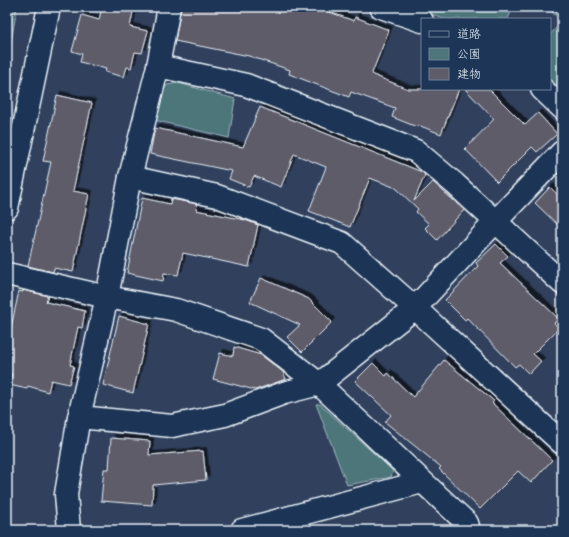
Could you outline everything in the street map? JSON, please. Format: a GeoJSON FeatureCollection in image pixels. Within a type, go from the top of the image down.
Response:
{"type":"FeatureCollection","features":[{"type":"Feature","properties":{"kind":"street"},"geometry":{"type":"LineString","coordinates":[[7,208],[49,7]]}},
{"type":"Feature","properties":{"kind":"street"},"geometry":{"type":"LineString","coordinates":[[69,530],[66,494],[79,417],[107,298],[130,177],[158,66],[169,7]]}},
{"type":"Feature","properties":{"kind":"street"},"geometry":{"type":"LineString","coordinates":[[381,7],[421,21]]}},
{"type":"Feature","properties":{"kind":"street"},"geometry":{"type":"LineString","coordinates":[[158,66],[246,85],[416,151],[455,184],[562,282]]}},
{"type":"Feature","properties":{"kind":"street"},"geometry":{"type":"LineString","coordinates":[[543,90],[562,108]]}},
{"type":"Feature","properties":{"kind":"street"},"geometry":{"type":"LineString","coordinates":[[79,417],[172,426],[226,415],[284,393],[319,384],[415,308],[562,152]]}},
{"type":"Feature","properties":{"kind":"street"},"geometry":{"type":"LineString","coordinates":[[130,177],[217,196],[342,243],[562,443]]}},
{"type":"Feature","properties":{"kind":"street"},"geometry":{"type":"LineString","coordinates":[[7,274],[107,298],[176,310],[261,339],[319,384],[467,523],[470,530]]}},
{"type":"Feature","properties":{"kind":"street"},"geometry":{"type":"LineString","coordinates":[[242,530],[422,482]]}},
{"type":"Feature","properties":{"kind":"green space"},"geometry":{"type":"Polygon","coordinates":[[[7,7],[17,7],[7,66],[7,7]]]}},
{"type":"Feature","properties":{"kind":"green space"},"geometry":{"type":"Polygon","coordinates":[[[415,7],[513,7],[508,18],[441,18],[415,7]]]}},
{"type":"Feature","properties":{"kind":"green space"},"geometry":{"type":"Polygon","coordinates":[[[546,7],[562,7],[562,21],[546,7]]]}},
{"type":"Feature","properties":{"kind":"green space"},"geometry":{"type":"Polygon","coordinates":[[[562,21],[562,90],[551,80],[551,34],[562,21]]]}},
{"type":"Feature","properties":{"kind":"green space"},"geometry":{"type":"Polygon","coordinates":[[[178,83],[235,99],[229,138],[154,120],[157,100],[167,85],[178,83]]]}},
{"type":"Feature","properties":{"kind":"green space"},"geometry":{"type":"Polygon","coordinates":[[[316,404],[320,404],[393,471],[391,477],[347,485],[316,404]]]}},
{"type":"Feature","properties":{"kind":"building"},"geometry":{"type":"Polygon","coordinates":[[[102,7],[134,7],[130,27],[148,31],[142,53],[135,52],[131,68],[127,67],[124,77],[105,72],[106,69],[80,62],[82,54],[72,51],[82,15],[99,20],[102,7]]]}},
{"type":"Feature","properties":{"kind":"building"},"geometry":{"type":"Polygon","coordinates":[[[181,7],[316,7],[354,21],[355,17],[389,30],[372,73],[373,75],[408,89],[459,90],[441,134],[418,125],[417,127],[392,117],[395,108],[351,92],[349,97],[289,74],[290,70],[249,56],[175,41],[181,7]]]}},
{"type":"Feature","properties":{"kind":"building"},"geometry":{"type":"Polygon","coordinates":[[[466,90],[490,90],[525,125],[538,113],[557,134],[537,152],[532,147],[497,182],[465,149],[494,119],[466,90]]]}},
{"type":"Feature","properties":{"kind":"building"},"geometry":{"type":"Polygon","coordinates":[[[57,95],[92,103],[73,191],[89,194],[73,272],[54,268],[53,272],[28,266],[51,162],[43,161],[57,95]]]}},
{"type":"Feature","properties":{"kind":"building"},"geometry":{"type":"Polygon","coordinates":[[[260,107],[422,172],[425,175],[414,201],[433,182],[464,210],[437,240],[425,228],[429,224],[416,212],[418,209],[396,188],[370,178],[350,227],[309,211],[326,167],[294,154],[281,187],[254,176],[249,187],[229,179],[232,171],[150,154],[155,128],[243,147],[260,107]]]}},
{"type":"Feature","properties":{"kind":"building"},"geometry":{"type":"Polygon","coordinates":[[[550,187],[562,199],[562,229],[535,203],[550,187]]]}},
{"type":"Feature","properties":{"kind":"building"},"geometry":{"type":"Polygon","coordinates":[[[142,198],[170,204],[171,199],[197,204],[196,210],[245,220],[258,225],[249,267],[183,253],[178,275],[164,273],[163,281],[127,273],[142,198]]]}},
{"type":"Feature","properties":{"kind":"building"},"geometry":{"type":"Polygon","coordinates":[[[496,244],[508,256],[500,263],[559,319],[554,323],[559,328],[533,354],[541,361],[529,374],[519,364],[515,367],[467,318],[465,320],[445,300],[478,266],[476,263],[496,244]]]}},
{"type":"Feature","properties":{"kind":"building"},"geometry":{"type":"Polygon","coordinates":[[[261,278],[309,299],[332,322],[302,352],[287,337],[300,325],[250,302],[261,278]]]}},
{"type":"Feature","properties":{"kind":"building"},"geometry":{"type":"Polygon","coordinates":[[[23,290],[48,296],[46,302],[85,311],[82,328],[78,327],[70,365],[74,366],[69,384],[51,380],[48,392],[28,386],[27,389],[9,385],[12,374],[7,373],[7,346],[19,291],[23,292],[23,290]]]}},
{"type":"Feature","properties":{"kind":"building"},"geometry":{"type":"Polygon","coordinates":[[[119,316],[149,324],[133,393],[103,385],[119,316]]]}},
{"type":"Feature","properties":{"kind":"building"},"geometry":{"type":"Polygon","coordinates":[[[234,347],[261,355],[283,372],[286,379],[255,390],[213,379],[220,353],[233,356],[234,347]]]}},
{"type":"Feature","properties":{"kind":"building"},"geometry":{"type":"Polygon","coordinates":[[[444,360],[494,401],[492,403],[552,460],[531,483],[518,471],[480,509],[439,469],[441,467],[385,422],[391,415],[355,381],[373,363],[386,376],[388,373],[413,397],[444,360]]]}},
{"type":"Feature","properties":{"kind":"building"},"geometry":{"type":"Polygon","coordinates":[[[111,438],[150,441],[149,455],[203,451],[206,480],[153,485],[152,505],[101,501],[104,469],[109,469],[111,438]]]}}]}
